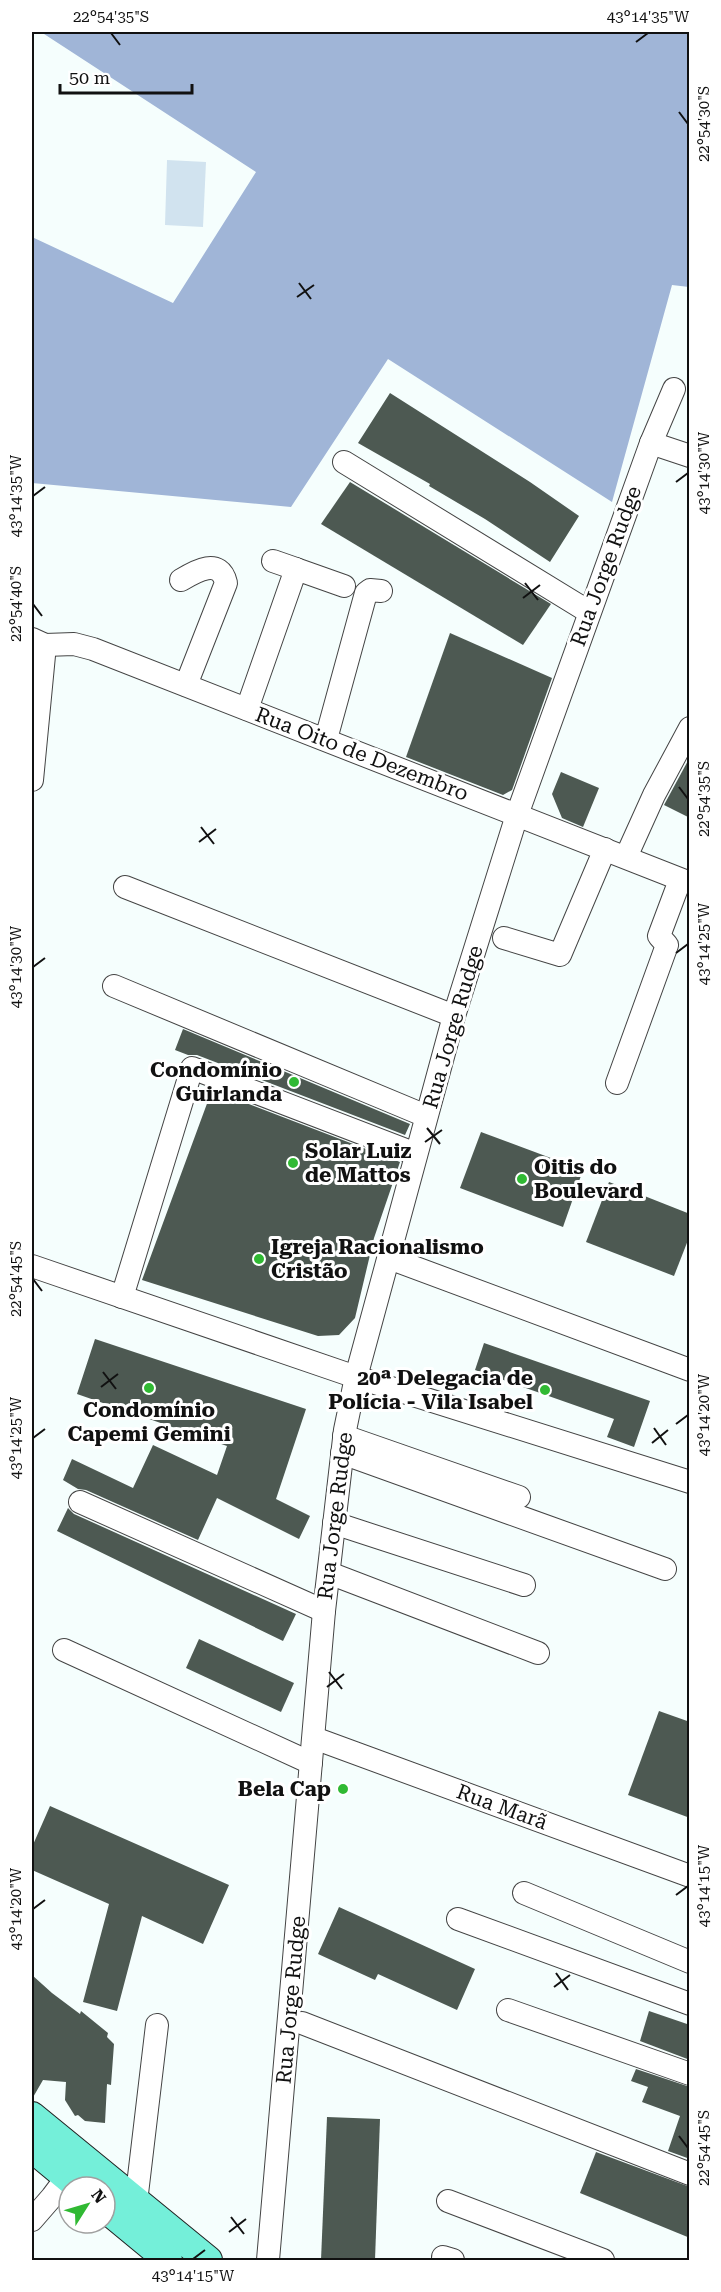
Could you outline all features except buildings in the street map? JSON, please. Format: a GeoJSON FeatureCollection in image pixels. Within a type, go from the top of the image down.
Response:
{"type":"FeatureCollection","features":[{"type":"Feature","properties":{"kind":"main road"},"geometry":{"type":"LineString","coordinates":[[32,2116],[168,2260]]}},
{"type":"Feature","properties":{"kind":"main road"},"geometry":{"type":"LineString","coordinates":[[32,2148],[65,2175]]}},
{"type":"Feature","properties":{"kind":"main road"},"geometry":{"type":"LineString","coordinates":[[121,2211],[208,2260]]}},
{"type":"Feature","properties":{"kind":"street","name":"Rua Jorge Rudge"},"geometry":{"type":"LineString","coordinates":[[268,2260],[324,1611],[343,1444],[356,1377],[454,1016],[517,815],[651,443],[674,389]]}},
{"type":"Feature","properties":{"kind":"street"},"geometry":{"type":"LineString","coordinates":[[651,443],[690,456]]}},
{"type":"Feature","properties":{"kind":"street"},"geometry":{"type":"LineString","coordinates":[[344,462],[590,612]]}},
{"type":"Feature","properties":{"kind":"street"},"geometry":{"type":"LineString","coordinates":[[273,561],[344,586]]}},
{"type":"Feature","properties":{"kind":"street"},"geometry":{"type":"LineString","coordinates":[[181,580],[201,568],[212,568],[224,575],[226,583],[186,685]]}},
{"type":"Feature","properties":{"kind":"street"},"geometry":{"type":"LineString","coordinates":[[247,709],[296,569]]}},
{"type":"Feature","properties":{"kind":"street"},"geometry":{"type":"LineString","coordinates":[[326,739],[366,593],[370,590],[381,591]]}},
{"type":"Feature","properties":{"kind":"street"},"geometry":{"type":"LineString","coordinates":[[32,780],[36,644]]}},
{"type":"Feature","properties":{"kind":"street","name":"Rua Oito de Dezembro"},"geometry":{"type":"LineString","coordinates":[[36,644],[74,644],[93,649],[685,881]]}},
{"type":"Feature","properties":{"kind":"street"},"geometry":{"type":"LineString","coordinates":[[504,938],[560,955],[615,853],[654,795],[690,728]]}},
{"type":"Feature","properties":{"kind":"street"},"geometry":{"type":"LineString","coordinates":[[617,1083],[667,945],[659,936],[685,881]]}},
{"type":"Feature","properties":{"kind":"street"},"geometry":{"type":"LineString","coordinates":[[125,887],[454,1016]]}},
{"type":"Feature","properties":{"kind":"street"},"geometry":{"type":"LineString","coordinates":[[114,986],[426,1116]]}},
{"type":"Feature","properties":{"kind":"street"},"geometry":{"type":"LineString","coordinates":[[122,1297],[192,1068],[416,1154]]}},
{"type":"Feature","properties":{"kind":"street"},"geometry":{"type":"LineString","coordinates":[[389,1257],[690,1370]]}},
{"type":"Feature","properties":{"kind":"street"},"geometry":{"type":"LineString","coordinates":[[32,1266],[356,1377],[690,1482]]}},
{"type":"Feature","properties":{"kind":"street"},"geometry":{"type":"LineString","coordinates":[[343,1444],[519,1497]]}},
{"type":"Feature","properties":{"kind":"street"},"geometry":{"type":"LineString","coordinates":[[343,1444],[665,1569]]}},
{"type":"Feature","properties":{"kind":"street"},"geometry":{"type":"LineString","coordinates":[[80,1502],[324,1611]]}},
{"type":"Feature","properties":{"kind":"street"},"geometry":{"type":"LineString","coordinates":[[334,1523],[524,1585]]}},
{"type":"Feature","properties":{"kind":"street"},"geometry":{"type":"LineString","coordinates":[[329,1573],[538,1653]]}},
{"type":"Feature","properties":{"kind":"street"},"geometry":{"type":"LineString","coordinates":[[64,1650],[311,1762]]}},
{"type":"Feature","properties":{"kind":"street","name":"Rua Marã"},"geometry":{"type":"LineString","coordinates":[[314,1738],[690,1876]]}},
{"type":"Feature","properties":{"kind":"street"},"geometry":{"type":"LineString","coordinates":[[524,1893],[690,1962]]}},
{"type":"Feature","properties":{"kind":"street"},"geometry":{"type":"LineString","coordinates":[[458,1919],[690,2004]]}},
{"type":"Feature","properties":{"kind":"street"},"geometry":{"type":"LineString","coordinates":[[508,2010],[690,2074]]}},
{"type":"Feature","properties":{"kind":"street"},"geometry":{"type":"LineString","coordinates":[[302,2023],[690,2174]]}},
{"type":"Feature","properties":{"kind":"street"},"geometry":{"type":"LineString","coordinates":[[121,2211],[157,2025]]}},
{"type":"Feature","properties":{"kind":"street"},"geometry":{"type":"LineString","coordinates":[[32,2220],[57,2194]]}},
{"type":"Feature","properties":{"kind":"street"},"geometry":{"type":"LineString","coordinates":[[448,2201],[603,2260]]}},
{"type":"Feature","properties":{"kind":"shaded area"},"geometry":{"type":"Polygon","coordinates":[[[41,32],[689,32],[689,287],[672,285],[612,502],[388,359],[291,507],[32,483],[32,237],[173,303],[256,172],[41,32]]]}},
{"type":"Feature","properties":{"kind":"shaded area"},"geometry":{"type":"Polygon","coordinates":[[[167,160],[206,162],[203,227],[165,225],[167,160]]]}},
{"type":"Feature","properties":{"kind":"place","name":"Condomínio Guirlanda"},"geometry":{"type":"Point","coordinates":[294,1082]}},
{"type":"Feature","properties":{"kind":"place","name":"Solar Luiz de Mattos"},"geometry":{"type":"Point","coordinates":[293,1163]}},
{"type":"Feature","properties":{"kind":"place","name":"Oitis do Boulevard"},"geometry":{"type":"Point","coordinates":[522,1179]}},
{"type":"Feature","properties":{"kind":"place","name":"Igreja Racionalismo Cristão"},"geometry":{"type":"Point","coordinates":[259,1259]}},
{"type":"Feature","properties":{"kind":"place","name":"Condomínio Capemi Gemini"},"geometry":{"type":"Point","coordinates":[149,1388]}},
{"type":"Feature","properties":{"kind":"place","name":"20ª Delegacia de Polícia - Vila Isabel"},"geometry":{"type":"Point","coordinates":[545,1390]}},
{"type":"Feature","properties":{"kind":"place","name":"Bela Cap"},"geometry":{"type":"Point","coordinates":[343,1789]}}]}
